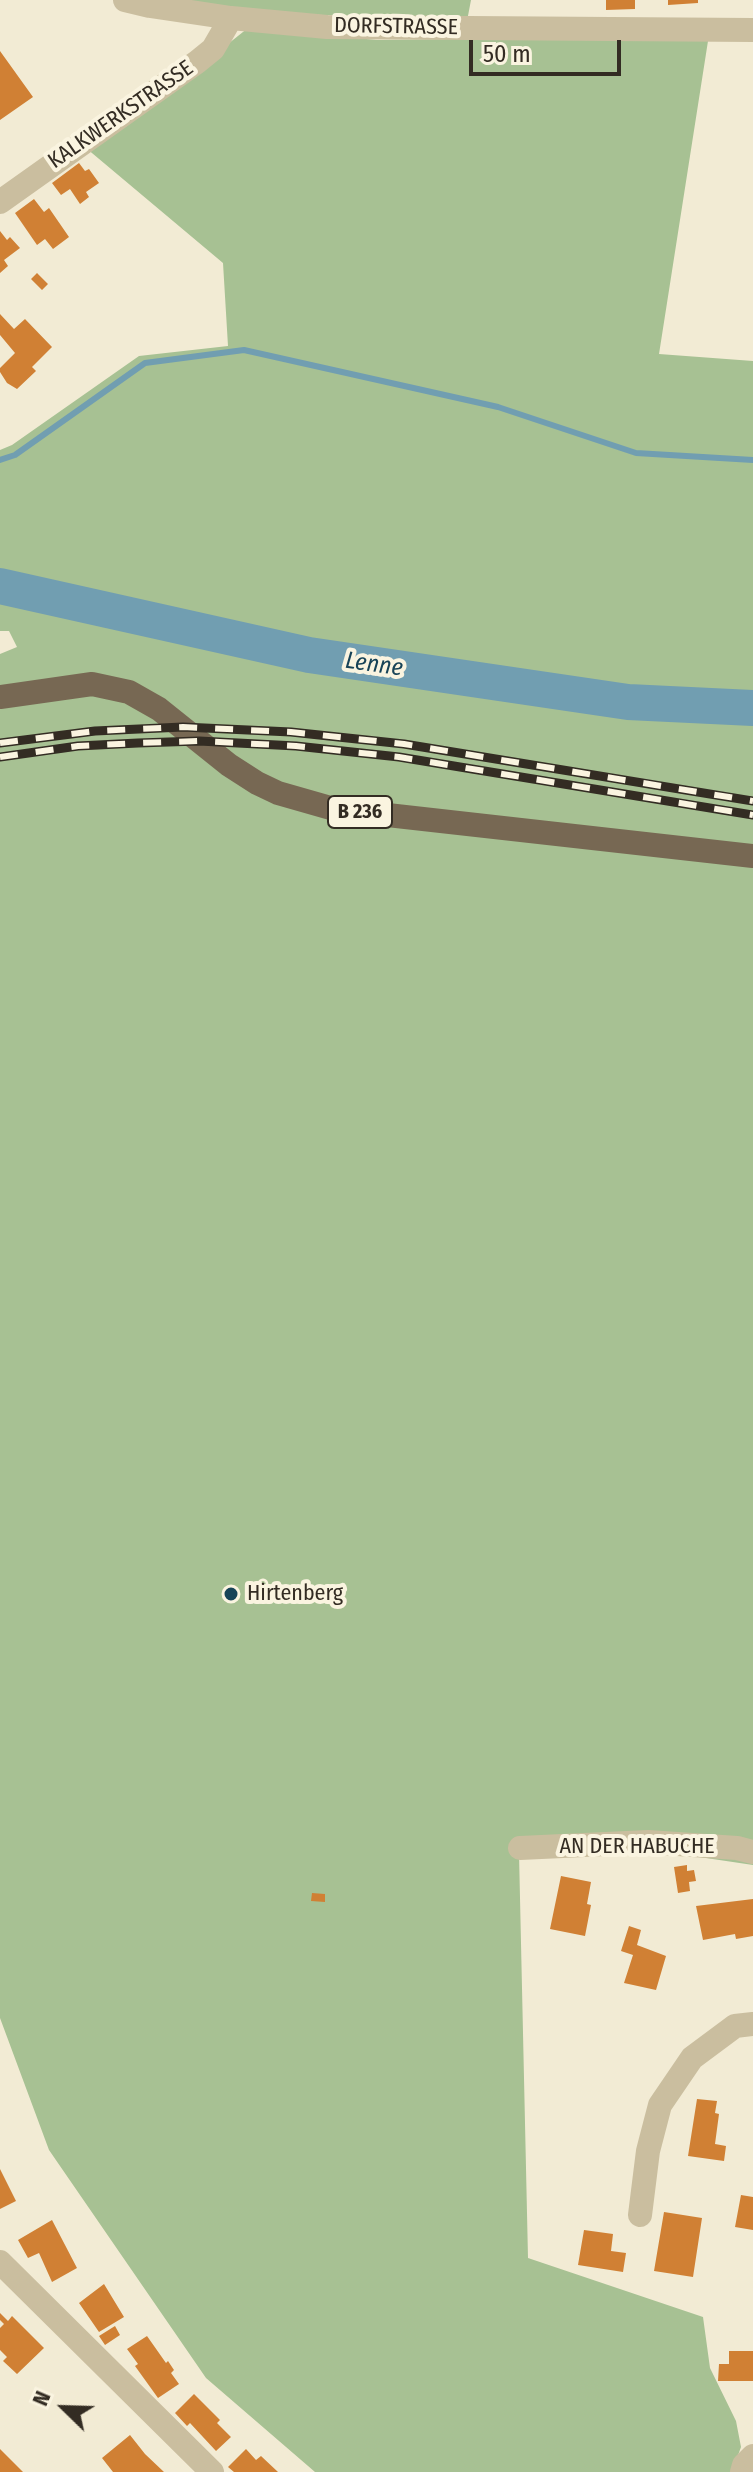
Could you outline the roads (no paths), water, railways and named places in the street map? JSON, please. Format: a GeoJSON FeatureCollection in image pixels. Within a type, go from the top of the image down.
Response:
{"type":"FeatureCollection","features":[{"type":"Feature","properties":{"kind":"main road","name":"B 236"},"geometry":{"type":"LineString","coordinates":[[0,697],[92,684],[129,692],[159,709],[229,765],[257,783],[289,797],[334,809],[753,856]]}},
{"type":"Feature","properties":{"kind":"street","name":"DORFSTRASSE"},"geometry":{"type":"LineString","coordinates":[[125,0],[231,18],[327,27],[753,30]]}},
{"type":"Feature","properties":{"kind":"street","name":"KALKWERKSTRASSE"},"geometry":{"type":"LineString","coordinates":[[0,202],[197,62],[213,49],[231,18]]}},
{"type":"Feature","properties":{"kind":"street","name":"AN DER HABUCHE"},"geometry":{"type":"LineString","coordinates":[[520,1848],[648,1842],[737,1848],[753,1852]]}},
{"type":"Feature","properties":{"kind":"street"},"geometry":{"type":"LineString","coordinates":[[640,2215],[648,2151],[660,2105],[692,2058],[735,2026],[753,2024]]}},
{"type":"Feature","properties":{"kind":"street"},"geometry":{"type":"LineString","coordinates":[[0,2262],[212,2472]]}},
{"type":"Feature","properties":{"kind":"street"},"geometry":{"type":"LineString","coordinates":[[742,2472],[753,2456]]}},
{"type":"Feature","properties":{"kind":"waterway"},"geometry":{"type":"LineString","coordinates":[[0,460],[15,455],[145,363],[244,350],[498,407],[636,453],[753,460]]}},
{"type":"Feature","properties":{"kind":"waterway","name":"Lenne"},"geometry":{"type":"LineString","coordinates":[[0,586],[309,655],[628,702],[753,708]]}},
{"type":"Feature","properties":{"kind":"railway"},"geometry":{"type":"LineString","coordinates":[[0,743],[95,731],[183,727],[291,732],[404,744],[753,801]]}},
{"type":"Feature","properties":{"kind":"railway"},"geometry":{"type":"LineString","coordinates":[[0,757],[78,746],[138,743],[199,741],[296,746],[399,757],[753,815]]}},
{"type":"Feature","properties":{"kind":"place","name":"Hirtenberg"},"geometry":{"type":"Point","coordinates":[231,1594]}}]}
